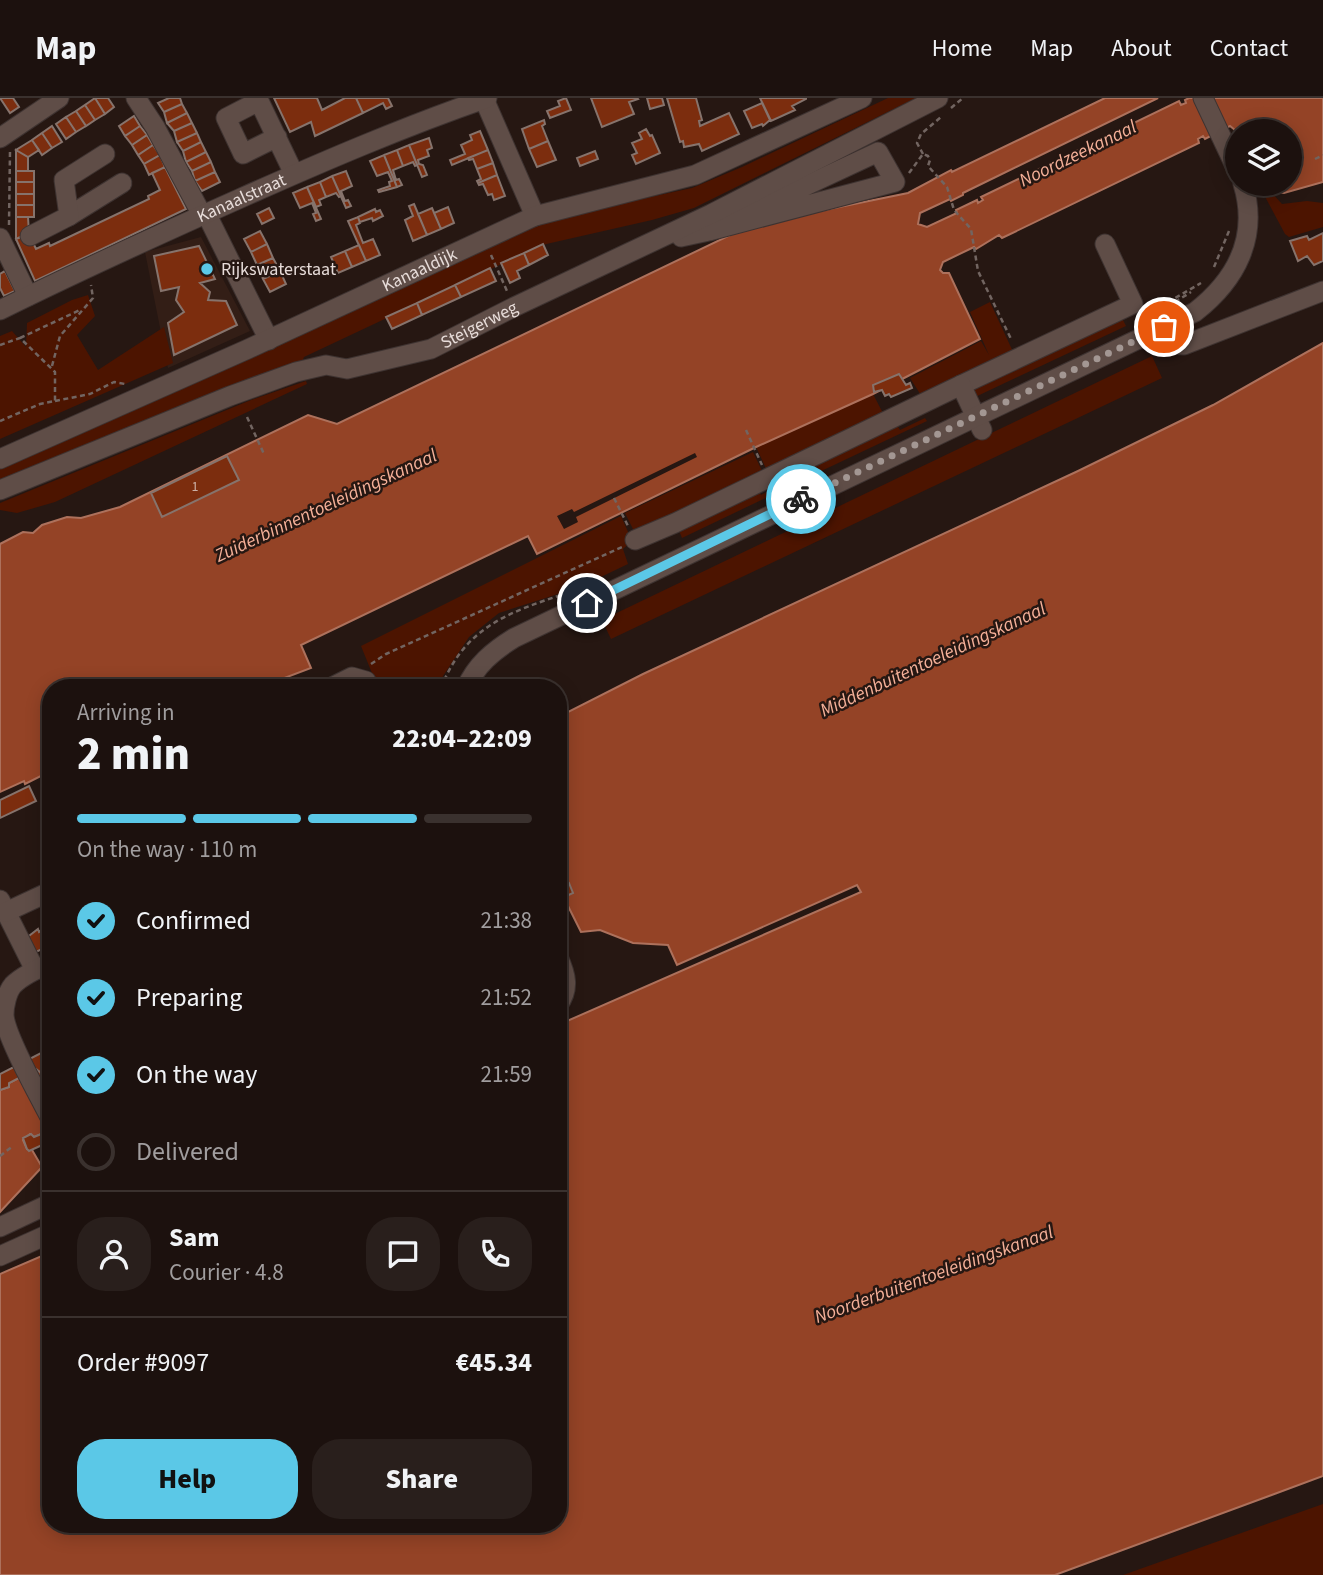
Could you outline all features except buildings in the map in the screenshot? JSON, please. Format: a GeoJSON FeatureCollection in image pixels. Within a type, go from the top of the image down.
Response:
{"type":"FeatureCollection","features":[{"type":"Feature","properties":{"kind":"street"},"geometry":{"type":"LineString","coordinates":[[4,135],[60,98]]}},
{"type":"Feature","properties":{"kind":"street"},"geometry":{"type":"LineString","coordinates":[[136,98],[204,214],[269,340]]}},
{"type":"Feature","properties":{"kind":"street"},"geometry":{"type":"LineString","coordinates":[[486,98],[535,216]]}},
{"type":"Feature","properties":{"kind":"street","name":"Kanaalstraat"},"geometry":{"type":"LineString","coordinates":[[0,310],[294,174],[387,134],[486,98]]}},
{"type":"Feature","properties":{"kind":"street","name":"Steigerweg"},"geometry":{"type":"LineString","coordinates":[[0,490],[230,396],[296,372],[326,365],[346,369],[431,349],[711,214],[938,98]]}},
{"type":"Feature","properties":{"kind":"street"},"geometry":{"type":"LineString","coordinates":[[1203,98],[1225,145]]}},
{"type":"Feature","properties":{"kind":"street","name":"Kanaaldijk"},"geometry":{"type":"LineString","coordinates":[[0,459],[269,340],[535,216],[695,175],[841,103]]}},
{"type":"Feature","properties":{"kind":"street"},"geometry":{"type":"LineString","coordinates":[[277,137],[294,174]]}},
{"type":"Feature","properties":{"kind":"street"},"geometry":{"type":"LineString","coordinates":[[643,246],[709,230],[895,182],[878,152],[709,230]]}},
{"type":"Feature","properties":{"kind":"street"},"geometry":{"type":"LineString","coordinates":[[69,216],[64,180],[105,154]]}},
{"type":"Feature","properties":{"kind":"street"},"geometry":{"type":"LineString","coordinates":[[28,296],[13,241],[69,216],[122,183]]}},
{"type":"Feature","properties":{"kind":"street"},"geometry":{"type":"LineString","coordinates":[[635,540],[1020,357],[1153,316],[1195,312],[1215,296],[1238,263],[1247,233],[1245,196]]}},
{"type":"Feature","properties":{"kind":"street"},"geometry":{"type":"LineString","coordinates":[[1105,244],[1153,316],[1177,345],[1184,345],[1323,291]]}},
{"type":"Feature","properties":{"kind":"street"},"geometry":{"type":"LineString","coordinates":[[470,679],[489,654],[514,638],[979,423],[1153,316]]}},
{"type":"Feature","properties":{"kind":"street"},"geometry":{"type":"LineString","coordinates":[[961,386],[979,423]]}},
{"type":"Feature","properties":{"kind":"street"},"geometry":{"type":"LineString","coordinates":[[351,678],[356,679]]}},
{"type":"Feature","properties":{"kind":"street"},"geometry":{"type":"LineString","coordinates":[[42,894],[3,906],[42,965]]}},
{"type":"Feature","properties":{"kind":"street"},"geometry":{"type":"LineString","coordinates":[[42,968],[13,985],[3,998],[4,1016],[42,1100]]}},
{"type":"Feature","properties":{"kind":"street"},"geometry":{"type":"LineString","coordinates":[[0,1227],[42,1207]]}},
{"type":"Feature","properties":{"kind":"street"},"geometry":{"type":"LineString","coordinates":[[0,1256],[42,1237]]}},
{"type":"Feature","properties":{"kind":"path"},"geometry":{"type":"LineString","coordinates":[[963,98],[921,134],[917,143],[930,160],[928,166],[947,187],[954,210],[971,229],[978,271],[1020,357]]}},
{"type":"Feature","properties":{"kind":"path"},"geometry":{"type":"LineString","coordinates":[[4,135],[9,227],[13,241]]}},
{"type":"Feature","properties":{"kind":"path"},"geometry":{"type":"LineString","coordinates":[[895,182],[905,178],[923,154]]}},
{"type":"Feature","properties":{"kind":"path"},"geometry":{"type":"LineString","coordinates":[[1315,159],[1323,155]]}},
{"type":"Feature","properties":{"kind":"path"},"geometry":{"type":"LineString","coordinates":[[1211,271],[1232,227],[1224,254],[1216,269]]}},
{"type":"Feature","properties":{"kind":"path"},"geometry":{"type":"LineString","coordinates":[[496,268],[514,307]]}},
{"type":"Feature","properties":{"kind":"path"},"geometry":{"type":"LineString","coordinates":[[52,366],[60,336],[93,298],[86,269]]}},
{"type":"Feature","properties":{"kind":"path"},"geometry":{"type":"LineString","coordinates":[[1205,281],[1153,316],[1195,287],[1205,281]]}},
{"type":"Feature","properties":{"kind":"path"},"geometry":{"type":"LineString","coordinates":[[0,345],[84,308]]}},
{"type":"Feature","properties":{"kind":"path"},"geometry":{"type":"LineString","coordinates":[[20,338],[36,355],[52,366],[55,372],[55,401]]}},
{"type":"Feature","properties":{"kind":"path"},"geometry":{"type":"LineString","coordinates":[[0,421],[40,404],[90,394],[114,382],[125,384]]}},
{"type":"Feature","properties":{"kind":"path"},"geometry":{"type":"LineString","coordinates":[[247,417],[264,454]]}},
{"type":"Feature","properties":{"kind":"path"},"geometry":{"type":"LineString","coordinates":[[746,430],[764,469]]}},
{"type":"Feature","properties":{"kind":"path"},"geometry":{"type":"LineString","coordinates":[[614,498],[624,516]]}},
{"type":"Feature","properties":{"kind":"path"},"geometry":{"type":"LineString","coordinates":[[351,678],[386,654],[635,540]]}},
{"type":"Feature","properties":{"kind":"path"},"geometry":{"type":"LineString","coordinates":[[0,1156],[13,1146]]}},
{"type":"Feature","properties":{"kind":"shaded area"},"geometry":{"type":"Polygon","coordinates":[[[888,98],[916,98],[694,208],[542,245],[304,357],[301,364],[0,484],[0,469],[280,344],[552,218],[692,188],[888,98]]]}},
{"type":"Feature","properties":{"kind":"shaded area"},"geometry":{"type":"Polygon","coordinates":[[[1265,196],[1275,196],[1282,204],[1307,201],[1323,203],[1323,227],[1289,237],[1265,196]]]}},
{"type":"Feature","properties":{"kind":"shaded area"},"geometry":{"type":"Polygon","coordinates":[[[201,237],[250,331],[168,368],[145,252],[201,237]]]}},
{"type":"Feature","properties":{"kind":"shaded area"},"geometry":{"type":"Polygon","coordinates":[[[88,295],[95,316],[77,335],[98,370],[164,327],[173,363],[0,439],[0,336],[12,331],[26,347],[27,323],[72,300],[88,295]]]}},
{"type":"Feature","properties":{"kind":"shaded area"},"geometry":{"type":"Polygon","coordinates":[[[990,302],[1015,356],[924,400],[910,378],[981,341],[989,355],[970,312],[990,302]]]}},
{"type":"Feature","properties":{"kind":"shaded area"},"geometry":{"type":"Polygon","coordinates":[[[1120,314],[1126,326],[971,399],[970,386],[1120,314]]]}},
{"type":"Feature","properties":{"kind":"shaded area"},"geometry":{"type":"Polygon","coordinates":[[[1152,356],[1162,378],[611,639],[602,620],[1152,356]]]}},
{"type":"Feature","properties":{"kind":"shaded area"},"geometry":{"type":"Polygon","coordinates":[[[306,381],[307,384],[55,502],[17,513],[0,510],[0,503],[251,400],[306,381]]]}},
{"type":"Feature","properties":{"kind":"shaded area"},"geometry":{"type":"Polygon","coordinates":[[[873,394],[886,419],[769,475],[756,447],[873,394]]]}},
{"type":"Feature","properties":{"kind":"shaded area"},"geometry":{"type":"Polygon","coordinates":[[[925,418],[927,421],[777,492],[771,481],[895,422],[900,430],[925,418]]]}},
{"type":"Feature","properties":{"kind":"shaded area"},"geometry":{"type":"Polygon","coordinates":[[[753,452],[765,477],[637,537],[625,513],[753,452]]]}},
{"type":"Feature","properties":{"kind":"shaded area"},"geometry":{"type":"Polygon","coordinates":[[[758,489],[761,495],[772,489],[774,494],[682,538],[678,528],[758,489]]]}},
{"type":"Feature","properties":{"kind":"shaded area"},"geometry":{"type":"Polygon","coordinates":[[[621,516],[632,541],[623,549],[628,564],[580,587],[499,613],[469,637],[442,679],[374,679],[361,646],[621,516]]]}},
{"type":"Feature","properties":{"kind":"shaded area"},"geometry":{"type":"Polygon","coordinates":[[[1323,1504],[1323,1575],[1123,1575],[1323,1504]]]}},
{"type":"Feature","properties":{"kind":"water"},"geometry":{"type":"Polygon","coordinates":[[[1105,98],[1158,98],[951,201],[950,199],[920,213],[918,224],[927,227],[957,213],[956,210],[983,200],[981,197],[1179,101],[1181,105],[1189,98],[1323,98],[1323,182],[1302,188],[1302,119],[1225,119],[1225,129],[1205,139],[1203,136],[1198,139],[1199,143],[1002,238],[999,235],[976,249],[974,247],[943,262],[940,270],[949,273],[980,339],[873,394],[756,447],[537,554],[528,536],[301,645],[311,668],[282,679],[42,679],[42,776],[0,792],[0,544],[23,532],[33,533],[42,525],[67,517],[81,518],[120,507],[308,415],[337,424],[751,225],[908,193],[951,170],[952,172],[1105,98]]]}},
{"type":"Feature","properties":{"kind":"water"},"geometry":{"type":"Polygon","coordinates":[[[1323,343],[1323,1476],[1055,1575],[0,1575],[0,1274],[42,1256],[42,1533],[567,1533],[567,1021],[861,892],[857,885],[677,965],[668,945],[633,943],[600,930],[581,932],[567,904],[567,712],[1213,405],[1323,343]]]}},
{"type":"Feature","properties":{"kind":"water"},"geometry":{"type":"Polygon","coordinates":[[[36,1069],[42,1071],[42,1134],[34,1137],[30,1134],[23,1140],[42,1167],[0,1212],[0,1090],[36,1069]]]}},
{"type":"Feature","properties":{"kind":"pier"},"geometry":{"type":"Polygon","coordinates":[[[695,453],[697,457],[576,517],[578,522],[564,529],[557,516],[572,509],[574,512],[695,453]]]}},
{"type":"Feature","properties":{"kind":"way so far"},"geometry":{"type":"LineString","coordinates":[[801,499],[1164,327]]}},
{"type":"Feature","properties":{"kind":"place","name":"Rijkswaterstaat"},"geometry":{"type":"Point","coordinates":[207,269]}},
{"type":"Feature","properties":{"kind":"route"},"geometry":{"type":"LineString","coordinates":[[587,603],[801,499]]}},
{"type":"Feature","properties":{"kind":"water label","name":"Noordzeekanaal"},"geometry":{"type":"Point","coordinates":[1078,154]}},
{"type":"Feature","properties":{"kind":"water label","name":"Zuiderbinnentoeleidingskanaal"},"geometry":{"type":"Point","coordinates":[326,506]}},
{"type":"Feature","properties":{"kind":"water label","name":"Middenbuitentoeleidingskanaal"},"geometry":{"type":"Point","coordinates":[933,660]}},
{"type":"Feature","properties":{"kind":"water label","name":"Noorderbuitentoeleidingskanaal"},"geometry":{"type":"Point","coordinates":[934,1275]}}]}
